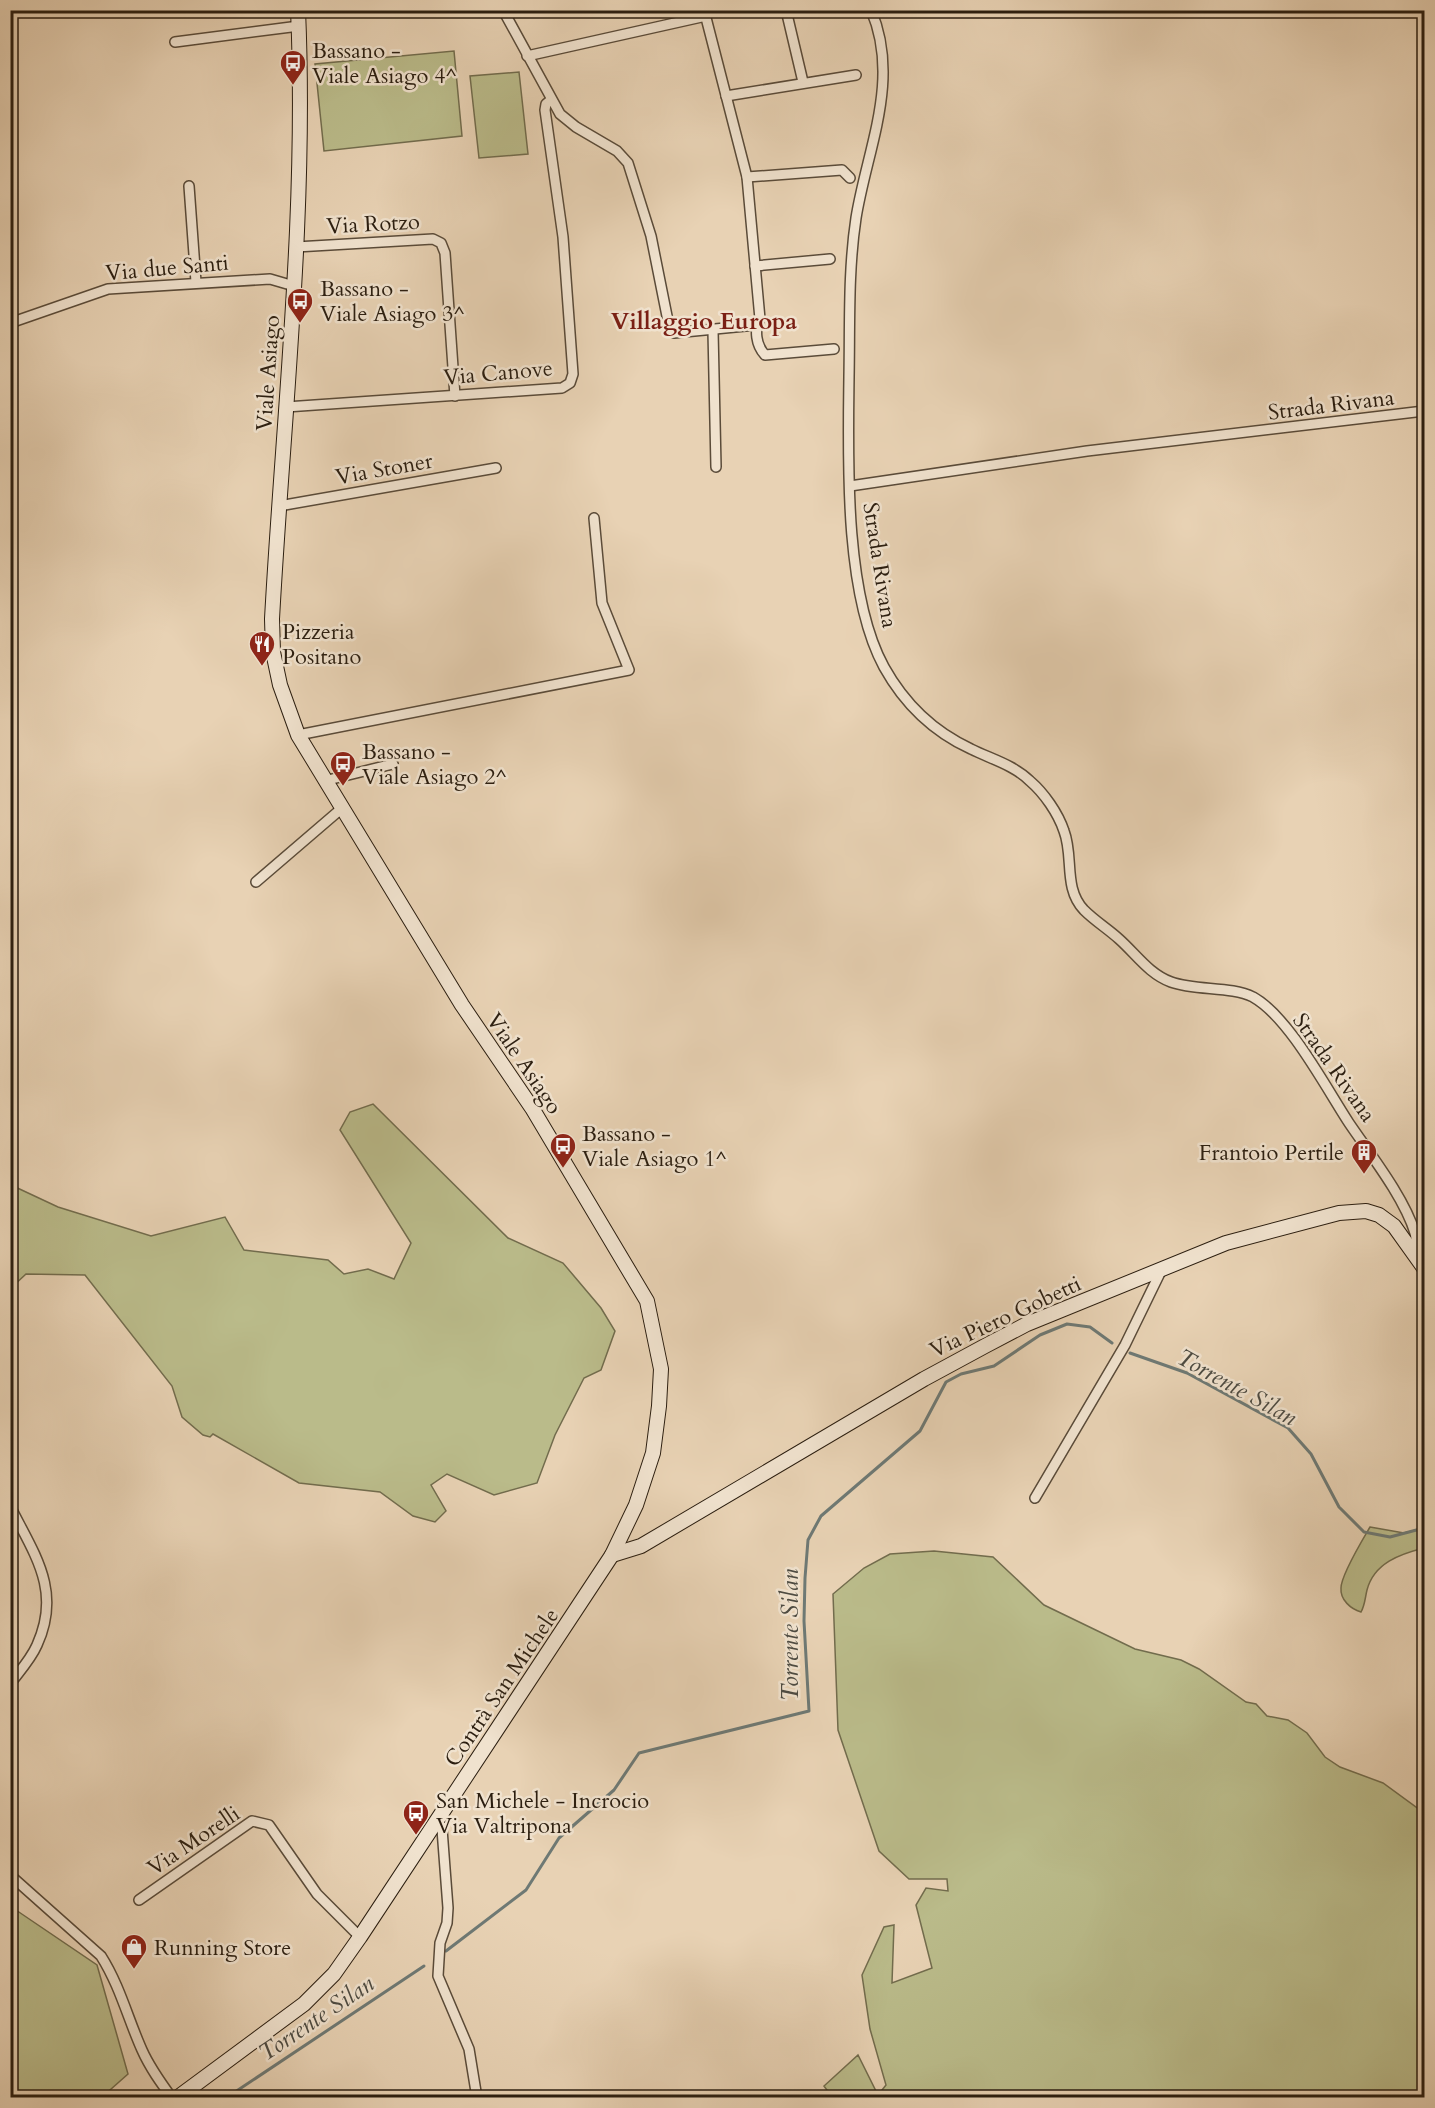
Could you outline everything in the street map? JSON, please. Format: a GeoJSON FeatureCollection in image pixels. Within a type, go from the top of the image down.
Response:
{"type":"FeatureCollection","features":[{"type":"Feature","properties":{"kind":"main road","name":"Viale Asiago"},"geometry":{"type":"LineString","coordinates":[[298,10],[300,146],[294,286],[272,619],[273,652],[286,706],[298,735],[324,781],[462,1005],[532,1108],[647,1301],[661,1369],[653,1453],[636,1504],[612,1555]]}},
{"type":"Feature","properties":{"kind":"main road","name":"Via Piero Gobetti"},"geometry":{"type":"LineString","coordinates":[[612,1555],[641,1546],[924,1379],[1027,1324],[1226,1243],[1354,1210],[1379,1215],[1395,1226],[1421,1263]]}},
{"type":"Feature","properties":{"kind":"main road","name":"Contrà San Michele"},"geometry":{"type":"LineString","coordinates":[[175,2097],[304,2004],[334,1974],[612,1555]]}},
{"type":"Feature","properties":{"kind":"street"},"geometry":{"type":"LineString","coordinates":[[504,10],[550,100],[569,123],[617,151],[628,163],[651,236],[670,331],[674,333],[713,331],[756,325]]}},
{"type":"Feature","properties":{"kind":"street"},"geometry":{"type":"LineString","coordinates":[[786,10],[803,82]]}},
{"type":"Feature","properties":{"kind":"street","name":"Strada Rivana"},"geometry":{"type":"LineString","coordinates":[[871,10],[881,45],[883,69],[880,122],[856,217],[849,300],[850,486],[854,545],[870,632],[876,651],[897,688],[918,712],[943,734],[1016,770],[1032,782],[1050,805],[1065,832],[1073,893],[1083,908],[1143,963],[1171,982],[1253,997],[1277,1019],[1303,1050],[1382,1170],[1415,1235],[1421,1263]]}},
{"type":"Feature","properties":{"kind":"street"},"geometry":{"type":"LineString","coordinates":[[527,56],[705,13],[747,177],[760,319],[756,325],[758,348],[765,355],[834,349]]}},
{"type":"Feature","properties":{"kind":"street"},"geometry":{"type":"LineString","coordinates":[[175,42],[299,26]]}},
{"type":"Feature","properties":{"kind":"street"},"geometry":{"type":"LineString","coordinates":[[726,96],[856,75]]}},
{"type":"Feature","properties":{"kind":"street","name":"Via Canove"},"geometry":{"type":"LineString","coordinates":[[286,407],[562,388],[572,379],[563,237],[545,110],[550,100]]}},
{"type":"Feature","properties":{"kind":"street"},"geometry":{"type":"LineString","coordinates":[[747,177],[842,170],[850,178]]}},
{"type":"Feature","properties":{"kind":"street","name":"Via due Santi"},"geometry":{"type":"LineString","coordinates":[[189,186],[196,282]]}},
{"type":"Feature","properties":{"kind":"street","name":"Via Rotzo"},"geometry":{"type":"LineString","coordinates":[[296,247],[433,240],[441,243],[445,253],[455,396]]}},
{"type":"Feature","properties":{"kind":"street"},"geometry":{"type":"LineString","coordinates":[[755,266],[830,259]]}},
{"type":"Feature","properties":{"kind":"street","name":"Via due Santi"},"geometry":{"type":"LineString","coordinates":[[10,323],[108,289],[270,279],[294,286]]}},
{"type":"Feature","properties":{"kind":"street"},"geometry":{"type":"LineString","coordinates":[[713,331],[716,467]]}},
{"type":"Feature","properties":{"kind":"street","name":"Strada Rivana"},"geometry":{"type":"LineString","coordinates":[[850,486],[1087,451],[1425,411]]}},
{"type":"Feature","properties":{"kind":"street","name":"Via Stoner"},"geometry":{"type":"LineString","coordinates":[[279,506],[496,468]]}},
{"type":"Feature","properties":{"kind":"street"},"geometry":{"type":"LineString","coordinates":[[298,735],[629,670],[602,603],[594,518]]}},
{"type":"Feature","properties":{"kind":"street"},"geometry":{"type":"LineString","coordinates":[[324,781],[393,764]]}},
{"type":"Feature","properties":{"kind":"street"},"geometry":{"type":"LineString","coordinates":[[256,882],[341,809]]}},
{"type":"Feature","properties":{"kind":"street"},"geometry":{"type":"LineString","coordinates":[[1035,1498],[1125,1345],[1161,1271]]}},
{"type":"Feature","properties":{"kind":"street"},"geometry":{"type":"LineString","coordinates":[[10,1506],[47,1586],[47,1610],[37,1646],[10,1684]]}},
{"type":"Feature","properties":{"kind":"street"},"geometry":{"type":"LineString","coordinates":[[438,1820],[442,1829],[448,1908],[447,1923],[440,1943],[438,1976],[469,2049],[477,2097]]}},
{"type":"Feature","properties":{"kind":"street","name":"Via Morelli"},"geometry":{"type":"LineString","coordinates":[[139,1900],[252,1821],[261,1821],[269,1825],[281,1839],[316,1894],[360,1937]]}},
{"type":"Feature","properties":{"kind":"street"},"geometry":{"type":"LineString","coordinates":[[10,1875],[101,1956],[111,1971],[142,2051],[158,2079],[175,2097]]}},
{"type":"Feature","properties":{"kind":"green space"},"geometry":{"type":"Polygon","coordinates":[[[454,51],[462,136],[324,151],[315,64],[454,51]]]}},
{"type":"Feature","properties":{"kind":"green space"},"geometry":{"type":"Polygon","coordinates":[[[519,72],[528,154],[479,158],[470,76],[519,72]]]}},
{"type":"Feature","properties":{"kind":"green space"},"geometry":{"type":"Polygon","coordinates":[[[373,1104],[508,1238],[563,1263],[601,1308],[615,1331],[601,1370],[584,1378],[555,1435],[537,1483],[494,1495],[447,1474],[431,1485],[446,1511],[435,1522],[413,1516],[380,1492],[299,1483],[213,1434],[210,1437],[203,1435],[182,1417],[172,1386],[85,1275],[26,1274],[11,1288],[11,1185],[58,1207],[151,1236],[225,1217],[244,1250],[328,1260],[344,1274],[368,1269],[394,1279],[411,1243],[340,1130],[350,1112],[373,1104]]]}},
{"type":"Feature","properties":{"kind":"green space"},"geometry":{"type":"Polygon","coordinates":[[[1370,1527],[1404,1533],[1424,1528],[1424,1548],[1389,1561],[1375,1573],[1370,1581],[1361,1612],[1347,1603],[1342,1596],[1341,1588],[1348,1566],[1370,1527]]]}},
{"type":"Feature","properties":{"kind":"green space"},"geometry":{"type":"Polygon","coordinates":[[[934,1551],[993,1557],[1044,1605],[1135,1649],[1181,1660],[1199,1669],[1246,1702],[1256,1704],[1267,1716],[1288,1720],[1307,1733],[1325,1757],[1340,1767],[1383,1783],[1424,1813],[1424,2097],[832,2097],[824,2086],[858,2055],[878,2095],[886,2085],[870,2029],[862,1975],[884,1927],[894,1925],[892,1983],[932,1968],[916,1905],[926,1888],[948,1891],[947,1879],[909,1879],[879,1851],[838,1730],[833,1594],[864,1568],[890,1554],[934,1551]]]}},
{"type":"Feature","properties":{"kind":"green space"},"geometry":{"type":"Polygon","coordinates":[[[10,1906],[97,1965],[128,2074],[102,2097],[11,2097],[10,1906]]]}},
{"type":"Feature","properties":{"kind":"waterway","name":"Torrente Silan"},"geometry":{"type":"LineString","coordinates":[[446,1951],[526,1890],[559,1838],[614,1790],[639,1753],[809,1711],[804,1621],[808,1540],[821,1516],[920,1431],[946,1382],[961,1374],[994,1366],[1040,1335],[1067,1324],[1090,1327],[1112,1343]]}},
{"type":"Feature","properties":{"kind":"waterway","name":"Torrente Silan"},"geometry":{"type":"LineString","coordinates":[[1130,1353],[1187,1373],[1288,1428],[1311,1454],[1339,1507],[1364,1532],[1390,1537],[1424,1528]]}},
{"type":"Feature","properties":{"kind":"waterway","name":"Torrente Silan"},"geometry":{"type":"LineString","coordinates":[[226,2098],[424,1966]]}},
{"type":"Feature","properties":{"kind":"place","name":"Bassano - Viale Asiago 4^"},"geometry":{"type":"Point","coordinates":[293,86]}},
{"type":"Feature","properties":{"kind":"place","name":"Bassano - Viale Asiago 3^"},"geometry":{"type":"Point","coordinates":[300,324]}},
{"type":"Feature","properties":{"kind":"place","name":"Pizzeria Positano"},"geometry":{"type":"Point","coordinates":[262,667]}},
{"type":"Feature","properties":{"kind":"place","name":"Bassano - Viale Asiago 2^"},"geometry":{"type":"Point","coordinates":[343,787]}},
{"type":"Feature","properties":{"kind":"place","name":"Bassano - Viale Asiago 1^"},"geometry":{"type":"Point","coordinates":[563,1169]}},
{"type":"Feature","properties":{"kind":"place","name":"Frantoio Pertile"},"geometry":{"type":"Point","coordinates":[1364,1175]}},
{"type":"Feature","properties":{"kind":"place","name":"San Michele - Incrocio Via Valtripona"},"geometry":{"type":"Point","coordinates":[416,1836]}},
{"type":"Feature","properties":{"kind":"place","name":"Running Store"},"geometry":{"type":"Point","coordinates":[134,1970]}},
{"type":"Feature","properties":{"kind":"district","name":"Villaggio Europa"},"geometry":{"type":"Point","coordinates":[704,321]}}]}
